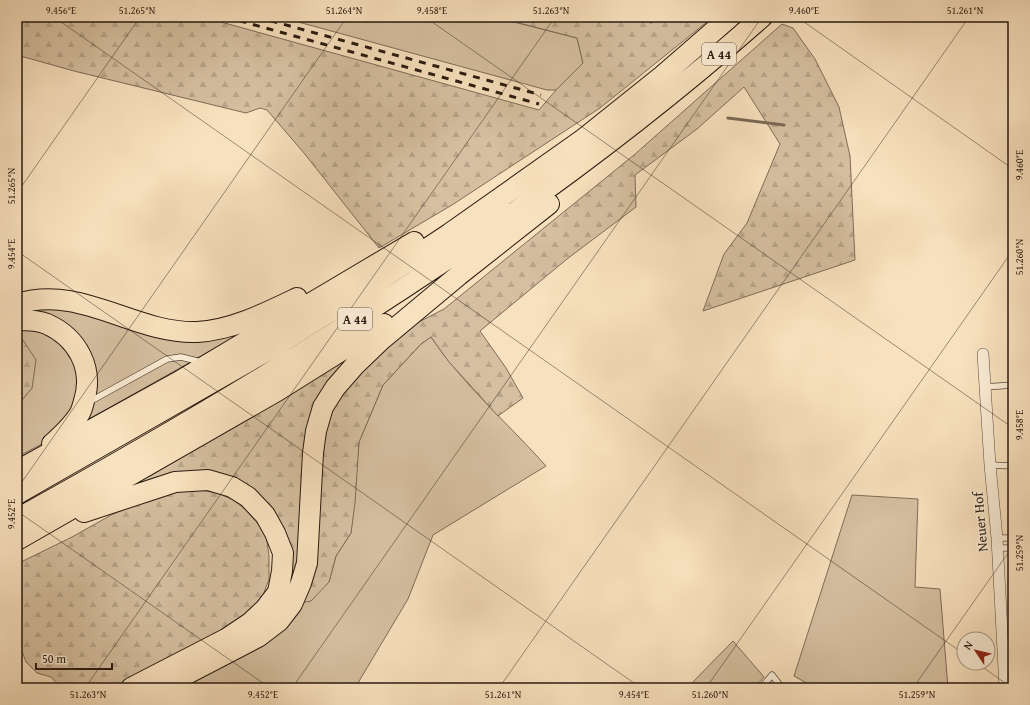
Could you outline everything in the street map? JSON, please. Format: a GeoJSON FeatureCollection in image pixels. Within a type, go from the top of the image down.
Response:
{"type":"FeatureCollection","features":[{"type":"Feature","properties":{"kind":"highway","name":"A 44"},"geometry":{"type":"LineString","coordinates":[[17,519],[118,463],[290,360],[425,274],[550,188],[668,83],[730,17]]}},
{"type":"Feature","properties":{"kind":"highway","name":"A 44"},"geometry":{"type":"LineString","coordinates":[[17,494],[272,348],[360,293],[517,187],[582,140],[668,83],[762,17]]}},
{"type":"Feature","properties":{"kind":"highway"},"geometry":{"type":"LineString","coordinates":[[17,471],[209,364],[428,234],[486,197],[628,97],[668,83]]}},
{"type":"Feature","properties":{"kind":"highway"},"geometry":{"type":"LineString","coordinates":[[160,688],[258,637],[279,621],[292,604],[301,583],[307,563],[312,453],[316,431],[324,408],[335,388],[355,364],[381,340],[459,275],[608,156],[668,83]]}},
{"type":"Feature","properties":{"kind":"highway"},"geometry":{"type":"LineString","coordinates":[[17,304],[38,299],[55,298],[90,305],[142,323],[160,327],[196,332],[213,330],[236,324],[274,309],[384,260]]}},
{"type":"Feature","properties":{"kind":"highway"},"geometry":{"type":"LineString","coordinates":[[17,540],[277,391],[371,333],[459,275]]}},
{"type":"Feature","properties":{"kind":"highway"},"geometry":{"type":"LineString","coordinates":[[17,320],[46,323],[62,332],[74,344],[84,359],[88,376],[86,394],[81,412],[66,432],[17,471]]}},
{"type":"Feature","properties":{"kind":"highway"},"geometry":{"type":"LineString","coordinates":[[44,525],[175,482],[208,480],[232,487],[248,497],[266,515],[275,533],[282,553],[282,571],[278,592],[265,609],[250,623],[226,639],[131,688]]}},
{"type":"Feature","properties":{"kind":"street","name":"Neuer Hof"},"geometry":{"type":"LineString","coordinates":[[983,354],[990,465],[998,543],[1005,688]]}},
{"type":"Feature","properties":{"kind":"lane"},"geometry":{"type":"LineString","coordinates":[[83,406],[167,359],[181,357],[209,364]]}},
{"type":"Feature","properties":{"kind":"lane"},"geometry":{"type":"LineString","coordinates":[[985,387],[1013,385]]}},
{"type":"Feature","properties":{"kind":"lane"},"geometry":{"type":"LineString","coordinates":[[990,465],[1013,466]]}},
{"type":"Feature","properties":{"kind":"lane"},"geometry":{"type":"LineString","coordinates":[[998,543],[1013,538]]}},
{"type":"Feature","properties":{"kind":"lane"},"geometry":{"type":"LineString","coordinates":[[998,543],[1013,548]]}},
{"type":"Feature","properties":{"kind":"lane"},"geometry":{"type":"LineString","coordinates":[[761,688],[772,675],[782,688]]}},
{"type":"Feature","properties":{"kind":"green space"},"geometry":{"type":"Polygon","coordinates":[[[17,17],[203,17],[539,110],[556,90],[583,63],[577,38],[496,17],[713,17],[600,108],[452,205],[379,248],[304,153],[267,110],[260,108],[246,113],[74,71],[17,55],[17,17]]]}},
{"type":"Feature","properties":{"kind":"green space"},"geometry":{"type":"Polygon","coordinates":[[[280,17],[494,17],[577,38],[583,63],[556,90],[547,90],[280,17]]]}},
{"type":"Feature","properties":{"kind":"green space"},"geometry":{"type":"Polygon","coordinates":[[[782,24],[793,28],[815,59],[839,107],[850,156],[855,260],[703,311],[724,254],[747,223],[780,144],[744,87],[697,129],[635,175],[636,207],[567,259],[480,331],[506,368],[523,398],[498,416],[449,362],[431,337],[421,344],[383,385],[359,442],[355,503],[351,533],[336,556],[329,582],[311,601],[300,603],[262,623],[287,552],[282,525],[266,504],[248,485],[142,485],[138,481],[345,360],[444,309],[634,155],[782,24]]]}},
{"type":"Feature","properties":{"kind":"green space"},"geometry":{"type":"Polygon","coordinates":[[[40,306],[239,330],[235,337],[75,427],[87,351],[17,316],[40,306]]]}},
{"type":"Feature","properties":{"kind":"green space"},"geometry":{"type":"Polygon","coordinates":[[[17,328],[37,328],[58,339],[69,350],[79,371],[78,390],[74,408],[61,428],[40,445],[17,457],[17,406],[32,388],[23,340],[17,336],[17,328]]]}},
{"type":"Feature","properties":{"kind":"green space"},"geometry":{"type":"Polygon","coordinates":[[[17,336],[23,340],[36,360],[32,388],[17,406],[17,336]]]}},
{"type":"Feature","properties":{"kind":"green space"},"geometry":{"type":"Polygon","coordinates":[[[431,337],[471,388],[546,466],[433,535],[408,599],[355,688],[172,688],[329,582],[336,556],[351,533],[359,442],[383,385],[421,344],[431,337]]]}},
{"type":"Feature","properties":{"kind":"green space"},"geometry":{"type":"Polygon","coordinates":[[[199,490],[218,493],[233,500],[245,509],[266,533],[269,556],[269,579],[261,601],[229,633],[119,688],[61,688],[51,677],[37,673],[26,662],[17,638],[17,571],[21,562],[72,537],[113,514],[145,501],[176,492],[199,490]]]}},
{"type":"Feature","properties":{"kind":"green space"},"geometry":{"type":"Polygon","coordinates":[[[852,495],[918,499],[915,587],[940,589],[948,688],[815,688],[794,676],[852,495]]]}},
{"type":"Feature","properties":{"kind":"green space"},"geometry":{"type":"Polygon","coordinates":[[[733,641],[764,677],[754,688],[687,688],[733,641]]]}},
{"type":"Feature","properties":{"kind":"waterway"},"geometry":{"type":"LineString","coordinates":[[647,17],[651,22]]}},
{"type":"Feature","properties":{"kind":"waterway"},"geometry":{"type":"LineString","coordinates":[[728,118],[784,125]]}},
{"type":"Feature","properties":{"kind":"railway"},"geometry":{"type":"LineString","coordinates":[[226,17],[539,104]]}},
{"type":"Feature","properties":{"kind":"railway"},"geometry":{"type":"LineString","coordinates":[[257,17],[541,95]]}}]}
